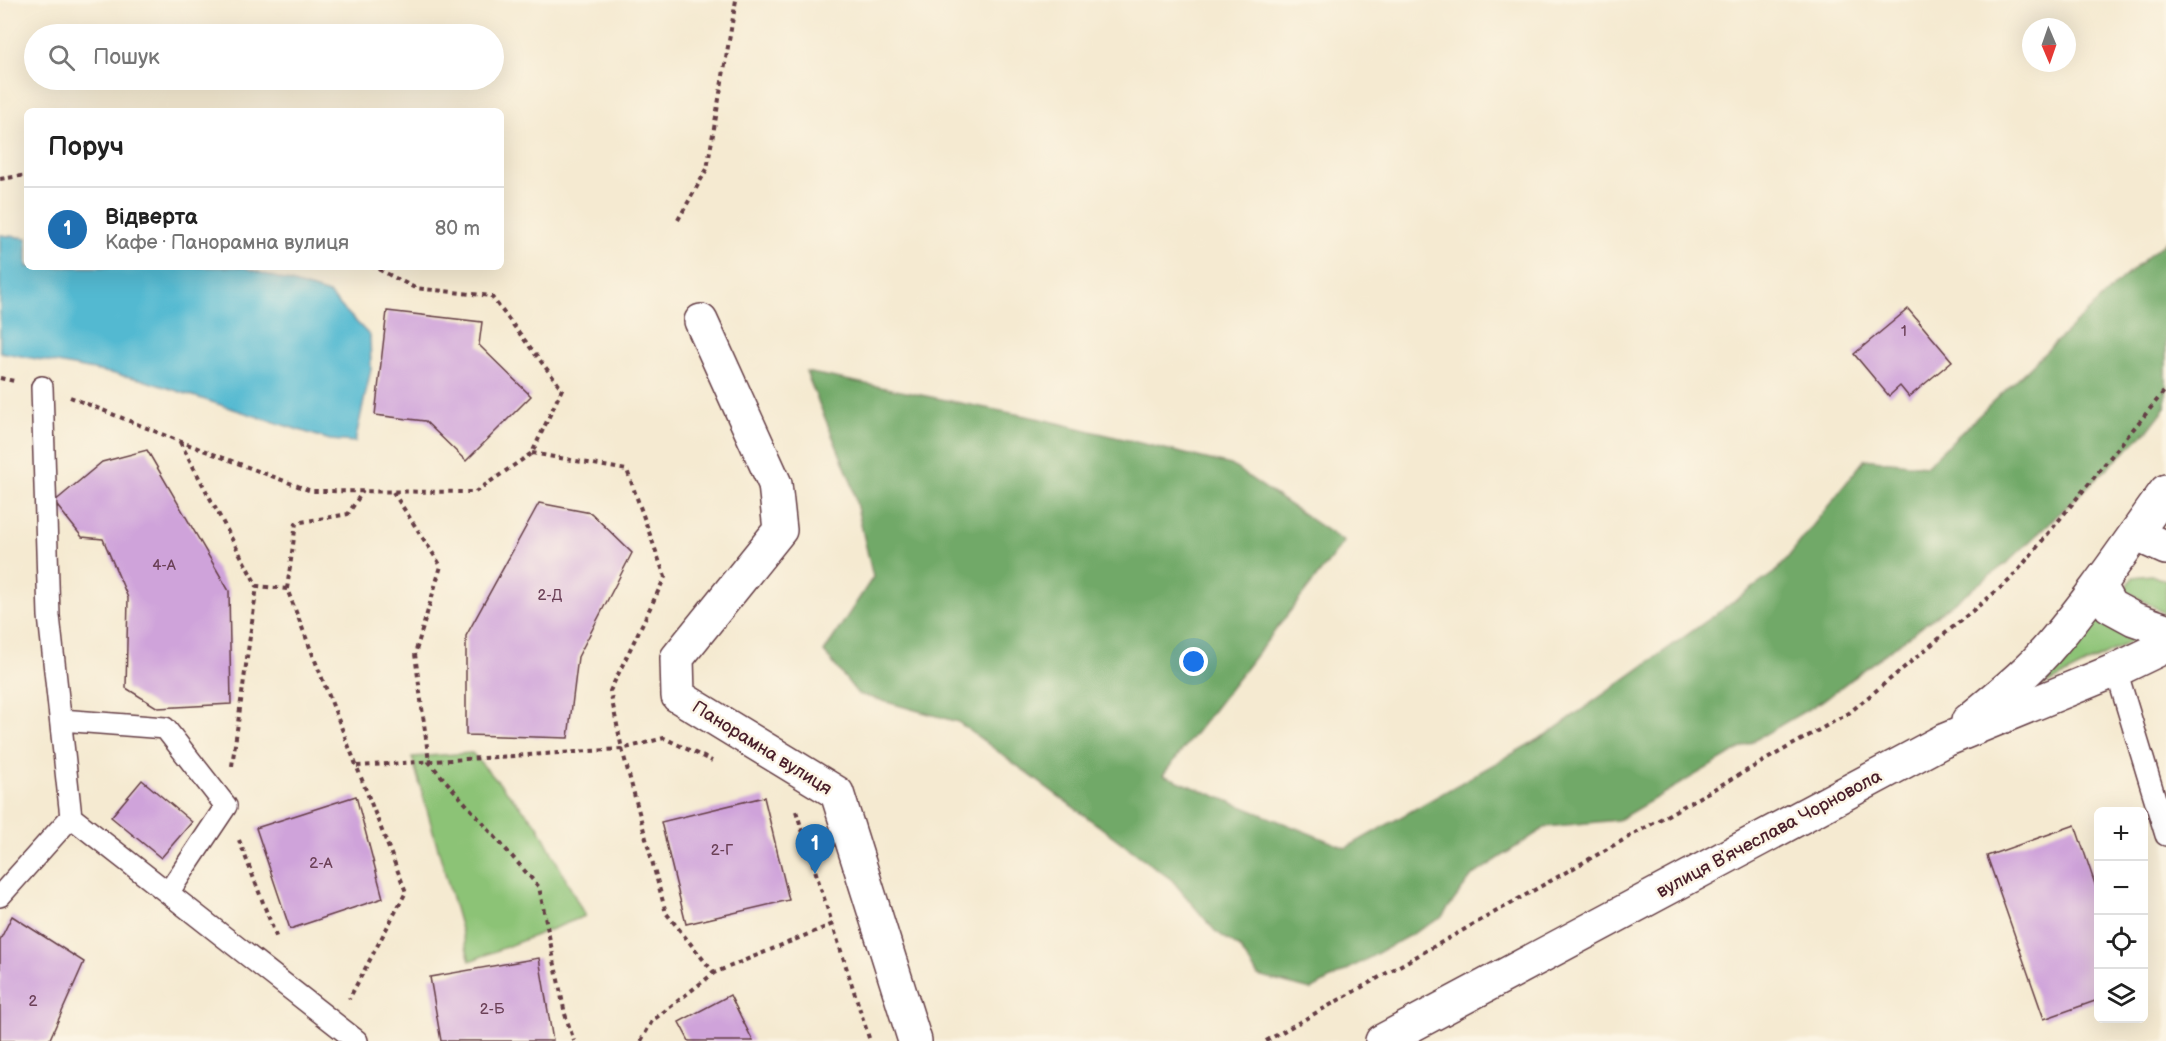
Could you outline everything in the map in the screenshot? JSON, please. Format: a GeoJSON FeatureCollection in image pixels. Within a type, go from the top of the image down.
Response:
{"type":"FeatureCollection","features":[{"type":"Feature","properties":{"kind":"street","name":"Панорамна вулиця"},"geometry":{"type":"LineString","coordinates":[[701,321],[775,484],[780,530],[677,658],[678,696],[837,792],[915,1041]]}},
{"type":"Feature","properties":{"kind":"street"},"geometry":{"type":"LineString","coordinates":[[1943,741],[2004,692],[2052,645],[2098,586],[2166,491]]}},
{"type":"Feature","properties":{"kind":"street"},"geometry":{"type":"LineString","coordinates":[[2134,534],[2166,548]]}},
{"type":"Feature","properties":{"kind":"street"},"geometry":{"type":"LineString","coordinates":[[2098,586],[2110,606],[2134,619],[2166,630]]}},
{"type":"Feature","properties":{"kind":"street","name":"вулиця Вʼячеслава Чорновола"},"geometry":{"type":"LineString","coordinates":[[1382,1041],[1943,741],[2116,670],[2166,646]]}},
{"type":"Feature","properties":{"kind":"lane"},"geometry":{"type":"LineString","coordinates":[[42,387],[49,616],[71,818],[357,1041]]}},
{"type":"Feature","properties":{"kind":"lane"},"geometry":{"type":"LineString","coordinates":[[2116,670],[2166,835]]}},
{"type":"Feature","properties":{"kind":"lane"},"geometry":{"type":"LineString","coordinates":[[60,720],[165,728],[226,806],[168,893]]}},
{"type":"Feature","properties":{"kind":"lane"},"geometry":{"type":"LineString","coordinates":[[0,896],[71,818]]}},
{"type":"Feature","properties":{"kind":"path"},"geometry":{"type":"LineString","coordinates":[[678,220],[707,169],[736,0]]}},
{"type":"Feature","properties":{"kind":"path"},"geometry":{"type":"LineString","coordinates":[[0,179],[24,175]]}},
{"type":"Feature","properties":{"kind":"path"},"geometry":{"type":"LineString","coordinates":[[101,408],[179,441],[311,491],[475,492],[532,453],[562,389],[491,296],[415,288],[380,270]]}},
{"type":"Feature","properties":{"kind":"path"},"geometry":{"type":"LineString","coordinates":[[1266,1041],[1849,713],[2011,579],[2166,389]]}},
{"type":"Feature","properties":{"kind":"path"},"geometry":{"type":"LineString","coordinates":[[179,441],[257,586],[287,589]]}},
{"type":"Feature","properties":{"kind":"path"},"geometry":{"type":"LineString","coordinates":[[532,453],[627,470],[665,577],[610,691],[622,749],[666,913],[714,973]]}},
{"type":"Feature","properties":{"kind":"path"},"geometry":{"type":"LineString","coordinates":[[336,1024],[406,892],[287,589],[296,523],[348,514],[364,491]]}},
{"type":"Feature","properties":{"kind":"path"},"geometry":{"type":"LineString","coordinates":[[392,491],[441,566],[415,654],[429,762],[539,887],[565,1014],[574,1041]]}},
{"type":"Feature","properties":{"kind":"path"},"geometry":{"type":"LineString","coordinates":[[357,766],[622,749],[664,738],[718,764]]}},
{"type":"Feature","properties":{"kind":"path"},"geometry":{"type":"LineString","coordinates":[[793,800],[870,1041]]}},
{"type":"Feature","properties":{"kind":"path"},"geometry":{"type":"LineString","coordinates":[[641,1041],[652,1021],[714,973],[833,924]]}},
{"type":"Feature","properties":{"kind":"green space"},"geometry":{"type":"Polygon","coordinates":[[[2166,241],[2166,407],[2149,429],[2008,562],[1822,701],[1618,820],[1546,827],[1472,876],[1441,918],[1311,990],[1258,976],[1240,948],[1215,931],[1172,880],[958,722],[858,694],[824,652],[873,577],[851,481],[806,372],[1041,419],[1231,465],[1344,542],[1163,775],[1346,848],[1549,733],[1778,570],[1865,459],[1926,466],[2122,279],[2166,241]]]}},
{"type":"Feature","properties":{"kind":"green space"},"geometry":{"type":"Polygon","coordinates":[[[2151,575],[2166,581],[2166,614],[2125,590],[2133,577],[2151,575]]]}},
{"type":"Feature","properties":{"kind":"green space"},"geometry":{"type":"Polygon","coordinates":[[[2099,616],[2140,637],[2043,686],[2099,616]]]}},
{"type":"Feature","properties":{"kind":"green space"},"geometry":{"type":"Polygon","coordinates":[[[472,753],[538,826],[585,916],[470,961],[412,757],[472,753]]]}},
{"type":"Feature","properties":{"kind":"water"},"geometry":{"type":"Polygon","coordinates":[[[0,235],[24,238],[24,270],[253,270],[329,294],[370,336],[371,369],[355,442],[330,440],[140,379],[0,352],[0,235]]]}},
{"type":"Feature","properties":{"kind":"building"},"geometry":{"type":"Polygon","coordinates":[[[1908,309],[1952,361],[1909,397],[1900,386],[1889,396],[1854,354],[1908,309]]]}},
{"type":"Feature","properties":{"kind":"building"},"geometry":{"type":"Polygon","coordinates":[[[387,311],[482,322],[479,345],[531,396],[466,461],[425,421],[375,415],[387,311]]]}},
{"type":"Feature","properties":{"kind":"building"},"geometry":{"type":"Polygon","coordinates":[[[147,450],[229,591],[231,704],[158,708],[126,688],[128,598],[103,539],[82,537],[54,502],[102,462],[147,450]]]}},
{"type":"Feature","properties":{"kind":"building"},"geometry":{"type":"Polygon","coordinates":[[[539,503],[591,513],[632,553],[578,657],[568,738],[466,735],[466,636],[539,503]]]}},
{"type":"Feature","properties":{"kind":"building"},"geometry":{"type":"Polygon","coordinates":[[[142,780],[192,822],[161,858],[111,817],[142,780]]]}},
{"type":"Feature","properties":{"kind":"building"},"geometry":{"type":"Polygon","coordinates":[[[356,796],[383,898],[290,929],[256,828],[356,796]]]}},
{"type":"Feature","properties":{"kind":"building"},"geometry":{"type":"Polygon","coordinates":[[[764,797],[789,900],[686,924],[661,822],[764,797]]]}},
{"type":"Feature","properties":{"kind":"building"},"geometry":{"type":"Polygon","coordinates":[[[2075,825],[2094,881],[2094,1001],[2044,1019],[1987,856],[2075,825]]]}},
{"type":"Feature","properties":{"kind":"building"},"geometry":{"type":"Polygon","coordinates":[[[12,916],[84,962],[49,1041],[0,1041],[0,940],[12,916]]]}},
{"type":"Feature","properties":{"kind":"building"},"geometry":{"type":"Polygon","coordinates":[[[539,958],[553,1041],[441,1041],[430,977],[539,958]]]}},
{"type":"Feature","properties":{"kind":"building"},"geometry":{"type":"Polygon","coordinates":[[[730,995],[753,1041],[689,1041],[679,1022],[730,995]]]}},
{"type":"Feature","properties":{"kind":"place","name":"Відверта"},"geometry":{"type":"Point","coordinates":[815,874]}}]}
